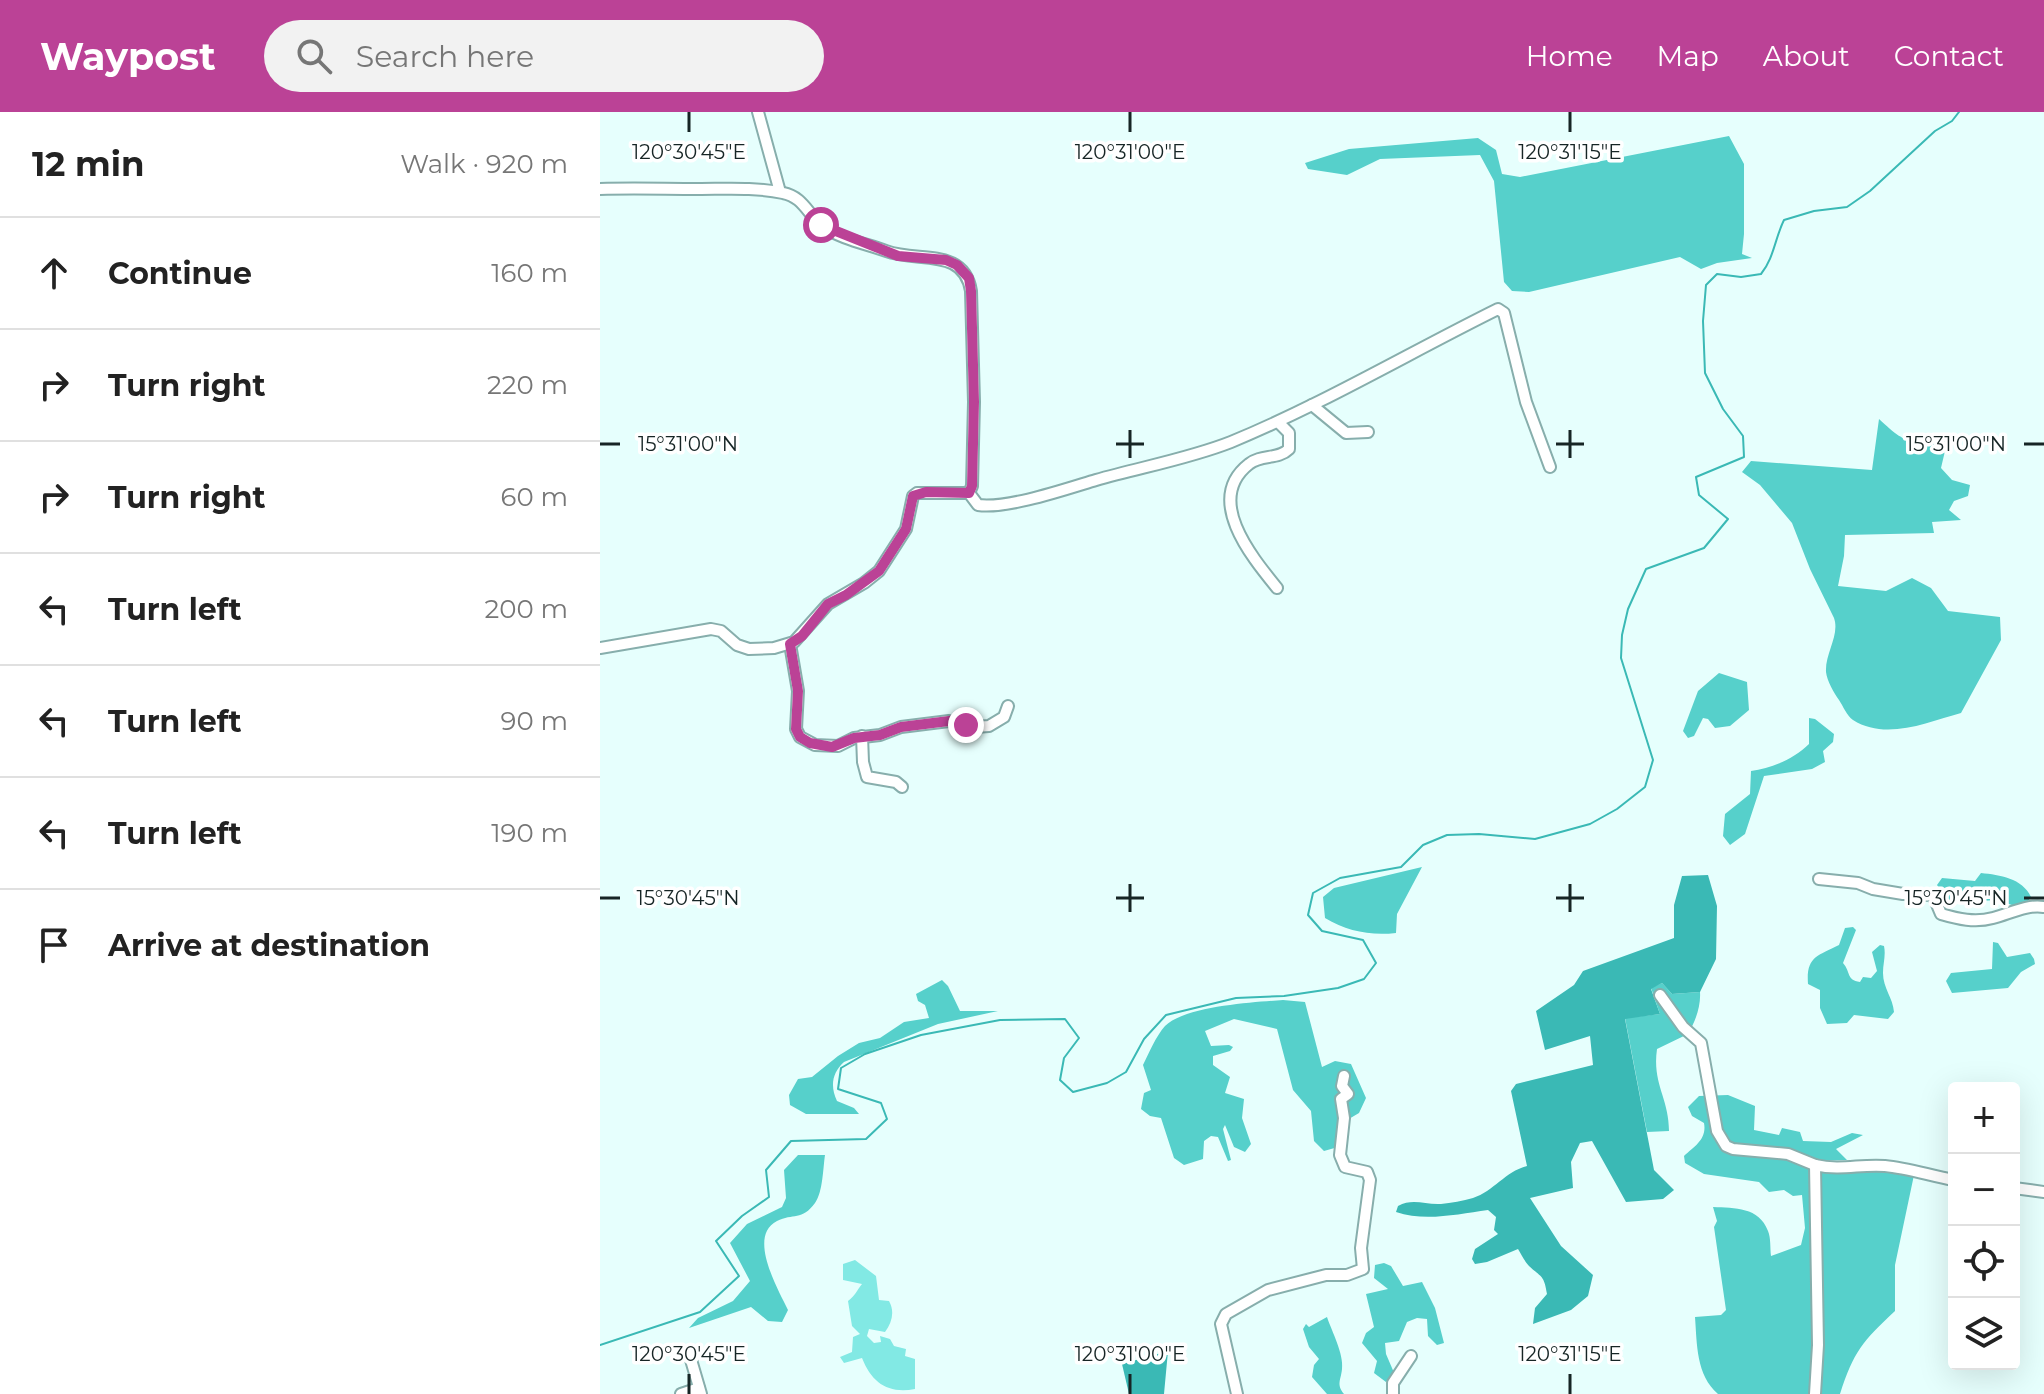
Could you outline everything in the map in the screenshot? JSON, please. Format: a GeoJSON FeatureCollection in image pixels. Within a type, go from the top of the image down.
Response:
{"type":"FeatureCollection","features":[{"type":"Feature","properties":{"kind":"street"},"geometry":{"type":"LineString","coordinates":[[758,112],[780,192]]}},
{"type":"Feature","properties":{"kind":"street"},"geometry":{"type":"LineString","coordinates":[[600,189],[753,188],[780,192],[800,200],[825,228],[898,256],[946,260],[957,265],[969,278],[971,291],[974,402],[972,486],[969,493]]}},
{"type":"Feature","properties":{"kind":"street"},"geometry":{"type":"LineString","coordinates":[[969,493],[982,506],[1027,499],[1213,448],[1278,422],[1498,309],[1502,310],[1526,402],[1550,467]]}},
{"type":"Feature","properties":{"kind":"street"},"geometry":{"type":"LineString","coordinates":[[1312,405],[1346,433],[1368,432]]}},
{"type":"Feature","properties":{"kind":"street"},"geometry":{"type":"LineString","coordinates":[[1277,588],[1250,554],[1237,528],[1229,500],[1234,482],[1247,465],[1257,459],[1283,455],[1289,449],[1289,433],[1278,422]]}},
{"type":"Feature","properties":{"kind":"street"},"geometry":{"type":"LineString","coordinates":[[600,648],[700,630],[721,631],[737,645],[749,649],[790,644],[802,636],[828,604],[879,571],[906,529],[913,496],[926,492],[969,493]]}},
{"type":"Feature","properties":{"kind":"street"},"geometry":{"type":"LineString","coordinates":[[790,644],[798,691],[795,722],[800,737],[810,743],[832,747],[901,727],[949,721],[975,727],[989,726],[1004,717],[1008,706]]}},
{"type":"Feature","properties":{"kind":"street"},"geometry":{"type":"LineString","coordinates":[[862,736],[867,777],[896,782],[902,787]]}},
{"type":"Feature","properties":{"kind":"street"},"geometry":{"type":"LineString","coordinates":[[1819,879],[1858,883],[1903,894],[1933,895],[1941,914],[1966,920],[1981,920],[2011,910],[2044,907]]}},
{"type":"Feature","properties":{"kind":"street"},"geometry":{"type":"LineString","coordinates":[[1660,995],[1683,1027],[1701,1043],[1715,1126],[1726,1146],[1788,1154],[1815,1165],[1842,1169],[1882,1166],[1948,1179]]}},
{"type":"Feature","properties":{"kind":"street"},"geometry":{"type":"LineString","coordinates":[[1237,1394],[1221,1324],[1226,1314],[1268,1290],[1326,1275],[1347,1275],[1363,1269],[1361,1248],[1370,1180],[1367,1172],[1345,1167],[1341,1158],[1344,1118],[1341,1099],[1348,1094],[1342,1086],[1344,1076]]}},
{"type":"Feature","properties":{"kind":"street"},"geometry":{"type":"LineString","coordinates":[[1815,1165],[1818,1345],[1815,1394]]}},
{"type":"Feature","properties":{"kind":"street"},"geometry":{"type":"LineString","coordinates":[[2020,1189],[2044,1192]]}},
{"type":"Feature","properties":{"kind":"street"},"geometry":{"type":"LineString","coordinates":[[681,1394],[700,1391],[689,1353]]}},
{"type":"Feature","properties":{"kind":"street"},"geometry":{"type":"LineString","coordinates":[[1393,1394],[1393,1383],[1411,1356]]}},
{"type":"Feature","properties":{"kind":"shaded area"},"geometry":{"type":"Polygon","coordinates":[[[1729,136],[1744,164],[1742,254],[1752,258],[1717,263],[1701,269],[1680,257],[1529,292],[1512,291],[1504,282],[1494,181],[1480,155],[1380,159],[1347,175],[1308,169],[1305,163],[1349,149],[1478,138],[1496,150],[1502,174],[1520,177],[1729,136]]]}},
{"type":"Feature","properties":{"kind":"shaded area"},"geometry":{"type":"Polygon","coordinates":[[[1879,419],[1908,440],[1944,433],[1948,438],[1941,468],[1952,480],[1970,485],[1968,496],[1954,501],[1949,510],[1961,520],[1932,522],[1934,533],[1845,535],[1838,586],[1886,591],[1912,578],[1931,588],[1948,611],[2000,617],[2001,640],[1961,713],[1921,725],[1893,729],[1879,729],[1853,720],[1835,694],[1826,672],[1835,631],[1834,618],[1792,523],[1760,485],[1742,472],[1751,461],[1872,470],[1879,419]]]}},
{"type":"Feature","properties":{"kind":"shaded area"},"geometry":{"type":"Polygon","coordinates":[[[1719,673],[1747,682],[1749,710],[1730,726],[1715,728],[1708,719],[1703,718],[1694,736],[1688,738],[1683,731],[1698,691],[1719,673]]]}},
{"type":"Feature","properties":{"kind":"shaded area"},"geometry":{"type":"Polygon","coordinates":[[[1809,718],[1834,734],[1833,742],[1823,751],[1825,762],[1812,769],[1764,776],[1745,834],[1730,845],[1723,836],[1725,814],[1750,794],[1751,771],[1782,762],[1809,744],[1809,718]]]}},
{"type":"Feature","properties":{"kind":"shaded area"},"geometry":{"type":"Polygon","coordinates":[[[1422,867],[1397,914],[1396,933],[1359,932],[1325,918],[1323,897],[1334,888],[1422,867]]]}},
{"type":"Feature","properties":{"kind":"shaded area"},"geometry":{"type":"Polygon","coordinates":[[[1981,873],[2003,876],[2016,882],[2031,897],[2026,904],[2012,905],[1996,900],[1953,903],[1937,885],[1942,878],[1975,881],[1981,873]]]}},
{"type":"Feature","properties":{"kind":"shaded area"},"geometry":{"type":"Polygon","coordinates":[[[1708,875],[1717,906],[1716,959],[1700,992],[1672,994],[1662,983],[1651,989],[1660,1014],[1625,1019],[1654,1170],[1674,1190],[1663,1199],[1626,1202],[1592,1141],[1580,1143],[1571,1162],[1573,1188],[1530,1198],[1561,1246],[1593,1275],[1588,1296],[1571,1310],[1533,1324],[1535,1308],[1547,1294],[1545,1283],[1518,1249],[1487,1262],[1475,1264],[1472,1259],[1475,1249],[1498,1234],[1494,1230],[1496,1217],[1488,1210],[1418,1216],[1396,1212],[1398,1206],[1414,1202],[1441,1204],[1473,1198],[1527,1166],[1511,1091],[1516,1084],[1593,1065],[1590,1036],[1545,1050],[1536,1011],[1574,985],[1583,971],[1674,938],[1674,905],[1682,876],[1708,875]]]}},
{"type":"Feature","properties":{"kind":"shaded area"},"geometry":{"type":"Polygon","coordinates":[[[1853,927],[1856,930],[1843,963],[1853,979],[1860,982],[1863,977],[1871,978],[1877,971],[1872,952],[1880,945],[1884,946],[1883,978],[1894,1012],[1888,1019],[1854,1015],[1847,1023],[1827,1024],[1820,1008],[1820,990],[1808,984],[1809,968],[1814,958],[1839,945],[1845,928],[1853,927]]]}},
{"type":"Feature","properties":{"kind":"shaded area"},"geometry":{"type":"Polygon","coordinates":[[[1993,942],[1998,943],[2007,957],[2030,953],[2035,964],[2021,972],[2008,988],[1952,993],[1946,981],[1951,973],[1992,969],[1993,942]]]}},
{"type":"Feature","properties":{"kind":"shaded area"},"geometry":{"type":"Polygon","coordinates":[[[942,980],[960,1011],[998,1011],[938,1024],[844,1062],[835,1075],[835,1095],[837,1101],[854,1108],[859,1114],[806,1114],[790,1105],[789,1095],[798,1079],[812,1077],[859,1043],[880,1038],[904,1022],[929,1018],[925,1005],[918,1001],[916,994],[942,980]]]}},
{"type":"Feature","properties":{"kind":"shaded area"},"geometry":{"type":"Polygon","coordinates":[[[1662,983],[1672,994],[1700,992],[1700,1003],[1688,1034],[1657,1049],[1657,1072],[1669,1131],[1647,1132],[1625,1018],[1660,1014],[1651,988],[1662,983]]]}},
{"type":"Feature","properties":{"kind":"shaded area"},"geometry":{"type":"Polygon","coordinates":[[[1283,1000],[1305,1002],[1322,1067],[1335,1061],[1351,1064],[1366,1098],[1359,1113],[1337,1126],[1338,1147],[1324,1151],[1314,1141],[1311,1111],[1293,1090],[1277,1029],[1234,1019],[1205,1031],[1211,1046],[1233,1047],[1230,1051],[1213,1056],[1213,1065],[1230,1077],[1225,1093],[1244,1099],[1242,1118],[1251,1144],[1245,1152],[1234,1147],[1225,1125],[1223,1129],[1231,1160],[1228,1161],[1218,1137],[1211,1136],[1204,1141],[1203,1159],[1184,1165],[1174,1158],[1161,1118],[1150,1116],[1141,1109],[1144,1093],[1151,1090],[1143,1065],[1159,1035],[1165,1026],[1188,1014],[1221,1006],[1283,1000]]]}},
{"type":"Feature","properties":{"kind":"shaded area"},"geometry":{"type":"Polygon","coordinates":[[[1728,1095],[1755,1106],[1754,1130],[1779,1135],[1782,1128],[1800,1132],[1803,1141],[1831,1142],[1852,1133],[1863,1135],[1836,1149],[1847,1160],[1819,1161],[1809,1169],[1813,1281],[1810,1394],[1718,1394],[1705,1378],[1702,1368],[1695,1317],[1721,1315],[1726,1310],[1713,1207],[1745,1210],[1759,1217],[1769,1234],[1771,1256],[1801,1245],[1805,1228],[1802,1195],[1793,1196],[1784,1190],[1769,1192],[1759,1182],[1704,1174],[1685,1163],[1684,1156],[1704,1134],[1704,1123],[1692,1116],[1688,1107],[1699,1096],[1728,1095]]]}},
{"type":"Feature","properties":{"kind":"shaded area"},"geometry":{"type":"Polygon","coordinates":[[[798,1155],[825,1155],[821,1186],[815,1203],[801,1214],[777,1221],[768,1228],[765,1238],[772,1277],[788,1310],[782,1322],[768,1321],[751,1307],[689,1328],[698,1318],[733,1301],[750,1281],[730,1243],[747,1224],[782,1207],[786,1198],[784,1170],[798,1155]]]}},
{"type":"Feature","properties":{"kind":"shaded area"},"geometry":{"type":"Polygon","coordinates":[[[1818,1169],[1845,1174],[1871,1170],[1914,1175],[1895,1265],[1895,1311],[1860,1348],[1840,1394],[1818,1394],[1818,1169]]]}},
{"type":"Feature","properties":{"kind":"shaded area"},"geometry":{"type":"Polygon","coordinates":[[[855,1260],[876,1276],[879,1300],[889,1301],[892,1309],[891,1321],[885,1332],[869,1329],[867,1336],[874,1343],[881,1342],[880,1336],[890,1339],[894,1346],[906,1349],[905,1356],[915,1359],[915,1389],[889,1388],[876,1380],[862,1358],[844,1363],[840,1357],[852,1352],[853,1337],[860,1334],[852,1326],[848,1301],[862,1284],[843,1280],[843,1264],[855,1260]]]}},
{"type":"Feature","properties":{"kind":"shaded area"},"geometry":{"type":"Polygon","coordinates":[[[1384,1263],[1391,1266],[1403,1286],[1422,1282],[1435,1308],[1444,1343],[1437,1345],[1428,1336],[1427,1319],[1417,1318],[1407,1322],[1399,1341],[1385,1343],[1395,1375],[1386,1382],[1374,1373],[1377,1361],[1362,1343],[1366,1333],[1374,1327],[1366,1294],[1388,1289],[1374,1278],[1375,1265],[1384,1263]]]}},
{"type":"Feature","properties":{"kind":"shaded area"},"geometry":{"type":"Polygon","coordinates":[[[1327,1317],[1341,1357],[1340,1385],[1344,1394],[1327,1394],[1312,1377],[1314,1365],[1319,1359],[1309,1347],[1303,1329],[1306,1324],[1309,1327],[1327,1317]]]}},
{"type":"Feature","properties":{"kind":"shaded area"},"geometry":{"type":"Polygon","coordinates":[[[1168,1351],[1164,1394],[1129,1394],[1122,1364],[1168,1351]]]}},
{"type":"Feature","properties":{"kind":"waterway"},"geometry":{"type":"LineString","coordinates":[[600,1345],[700,1312],[739,1276],[716,1241],[742,1216],[769,1197],[766,1170],[791,1141],[866,1139],[887,1119],[881,1103],[838,1089],[841,1068],[865,1054],[921,1035],[1000,1020],[1065,1019],[1079,1038],[1064,1058],[1060,1080],[1073,1092],[1107,1083],[1126,1072],[1144,1039],[1166,1015],[1236,998],[1284,996],[1338,988],[1364,979],[1376,963],[1363,940],[1322,931],[1308,915],[1313,893],[1340,878],[1401,867],[1423,845],[1447,835],[1479,834],[1535,839],[1590,824],[1617,809],[1645,787],[1653,760],[1621,658],[1628,609],[1646,569],[1704,548],[1728,519],[1699,495],[1696,477],[1744,457],[1743,436],[1723,409],[1705,373],[1703,321],[1706,285],[1717,274],[1741,277],[1761,274],[1784,220],[1814,211],[1847,207],[1870,191],[1959,112]]}},
{"type":"Feature","properties":{"kind":"route"},"geometry":{"type":"LineString","coordinates":[[821,225],[898,256],[946,260],[962,268],[969,278],[973,360],[972,486],[969,493],[926,492],[913,496],[906,529],[879,571],[828,604],[802,636],[790,644],[798,691],[796,729],[800,737],[810,743],[832,747],[854,738],[880,735],[901,727],[956,720],[966,725]]}}]}
